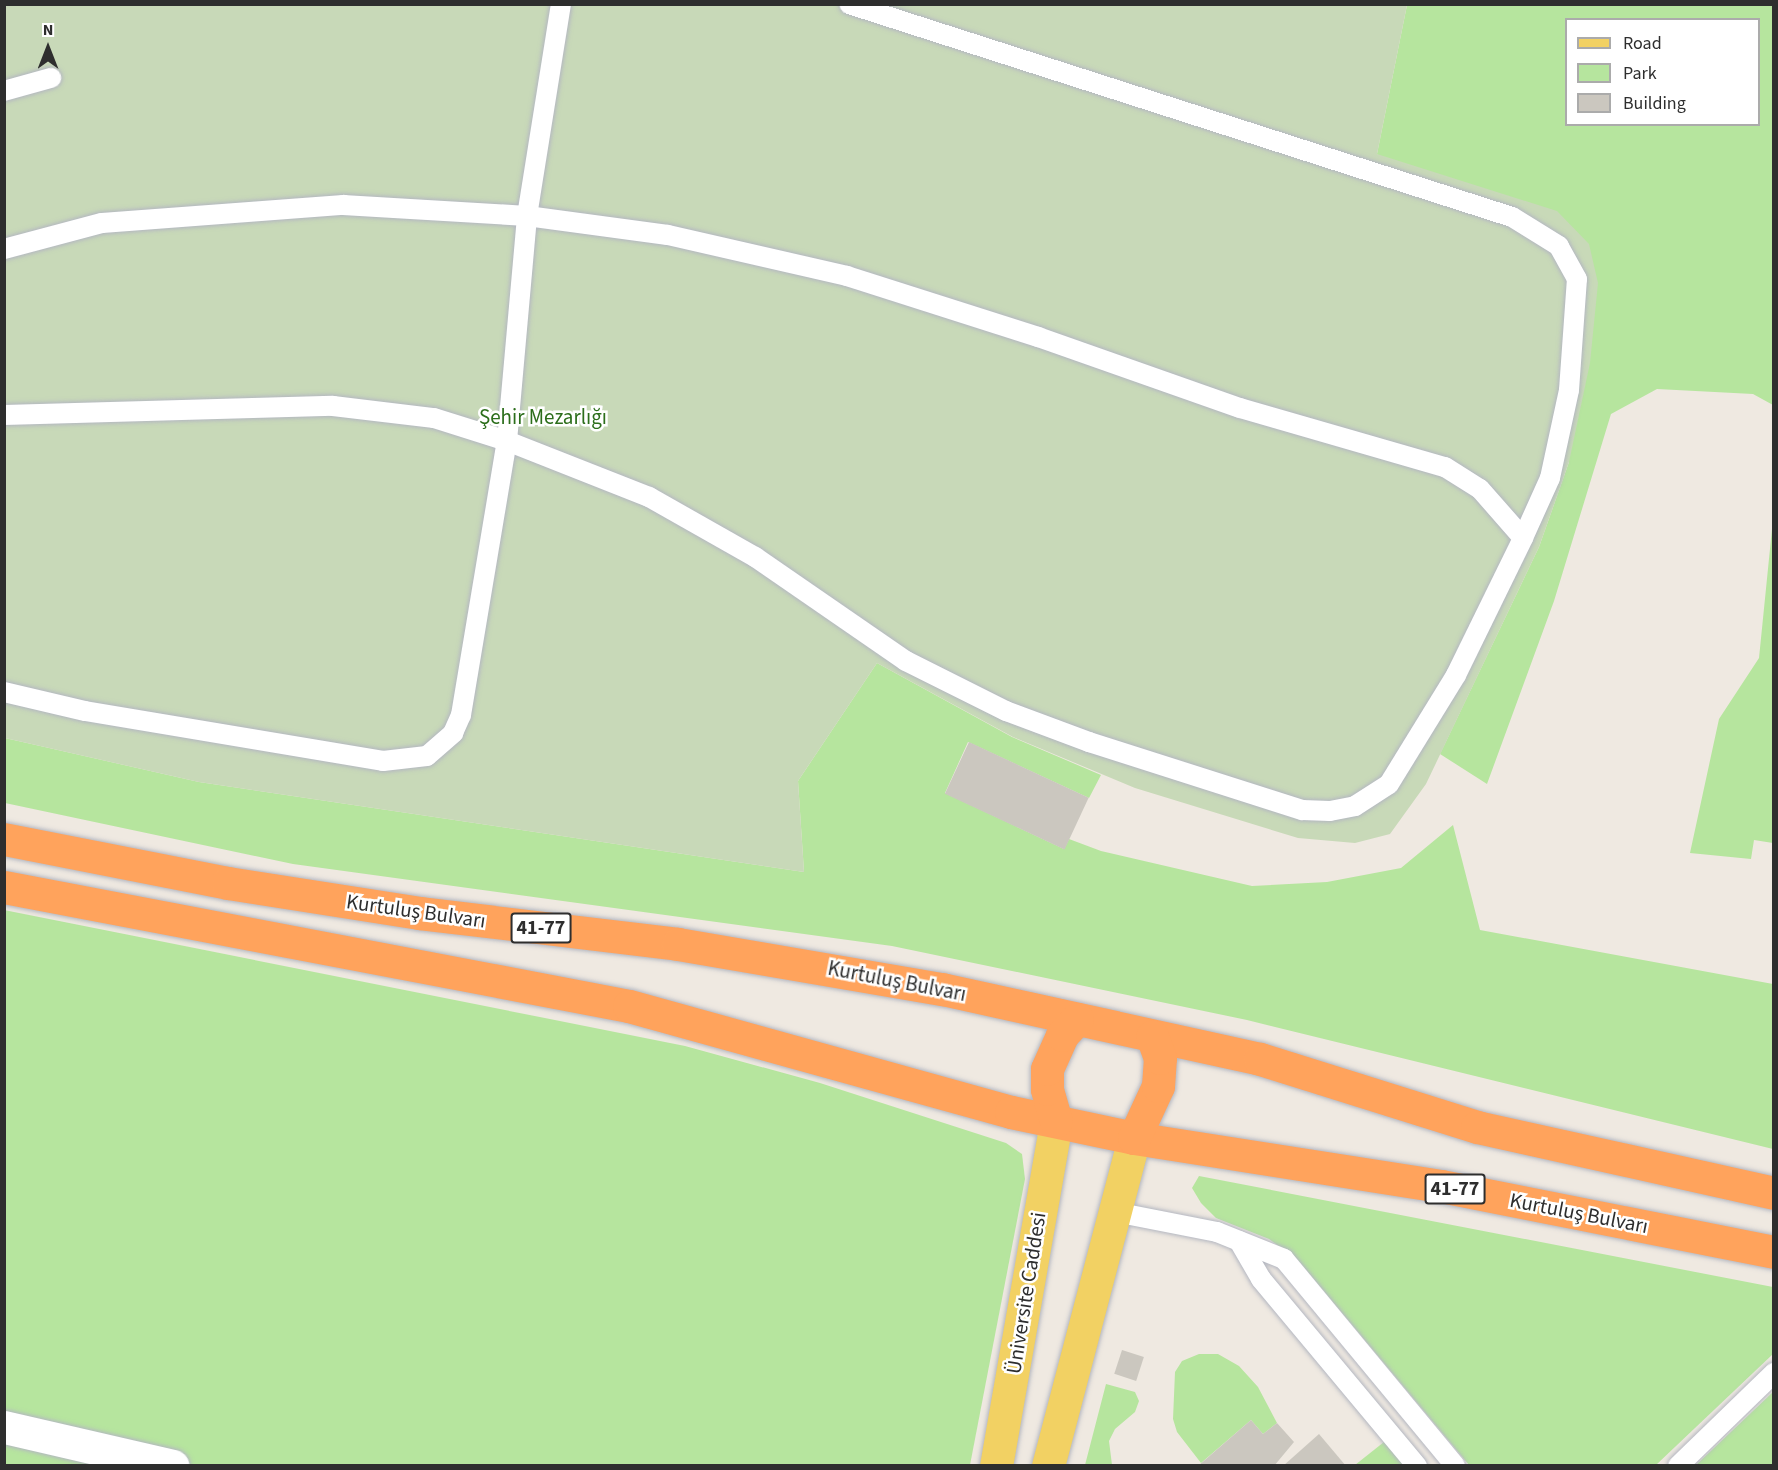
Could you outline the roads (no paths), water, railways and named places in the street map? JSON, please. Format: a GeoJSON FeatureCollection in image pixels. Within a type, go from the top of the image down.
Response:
{"type":"FeatureCollection","features":[{"type":"Feature","properties":{"kind":"highway","name":"Kurtuluş Bulvarı"},"geometry":{"type":"LineString","coordinates":[[4,839],[228,883],[419,913],[808,964],[1077,1018]]}},
{"type":"Feature","properties":{"kind":"highway"},"geometry":{"type":"LineString","coordinates":[[4,887],[629,1006],[1011,1112],[1134,1138],[1158,1086],[1160,1058],[1152,1036]]}},
{"type":"Feature","properties":{"kind":"highway"},"geometry":{"type":"LineString","coordinates":[[1056,1121],[1047,1089],[1047,1070],[1062,1035],[1077,1018],[1260,1059],[1477,1127],[1773,1193]]}},
{"type":"Feature","properties":{"kind":"highway","name":"Kurtuluş Bulvarı"},"geometry":{"type":"LineString","coordinates":[[1134,1138],[1441,1186],[1773,1252]]}},
{"type":"Feature","properties":{"kind":"main road","name":"Üniversite Caddesi"},"geometry":{"type":"LineString","coordinates":[[996,1466],[1056,1121]]}},
{"type":"Feature","properties":{"kind":"main road"},"geometry":{"type":"LineString","coordinates":[[1048,1466],[1134,1138]]}},
{"type":"Feature","properties":{"kind":"street"},"geometry":{"type":"LineString","coordinates":[[4,1427],[173,1466]]}},
{"type":"Feature","properties":{"kind":"lane"},"geometry":{"type":"LineString","coordinates":[[4,692],[85,711],[383,761],[427,756],[453,733],[461,715],[507,441],[527,216],[561,4]]}},
{"type":"Feature","properties":{"kind":"lane"},"geometry":{"type":"LineString","coordinates":[[4,415],[333,406],[434,418],[507,441],[610,479],[694,520],[906,661],[1006,711],[1089,742],[1302,810],[1330,811],[1355,806],[1389,784],[1456,675],[1550,478],[1569,390],[1577,279],[1559,246],[1512,218],[849,4]]}},
{"type":"Feature","properties":{"kind":"lane"},"geometry":{"type":"LineString","coordinates":[[4,91],[51,78]]}},
{"type":"Feature","properties":{"kind":"lane"},"geometry":{"type":"LineString","coordinates":[[9,248],[102,223],[343,205],[527,216],[668,235],[847,276],[1038,337],[1240,408],[1445,467],[1480,489],[1523,538]]}},
{"type":"Feature","properties":{"kind":"lane"},"geometry":{"type":"LineString","coordinates":[[1115,1212],[1189,1224],[1284,1259],[1455,1466]]}},
{"type":"Feature","properties":{"kind":"lane"},"geometry":{"type":"LineString","coordinates":[[1239,1241],[1261,1278],[1417,1466]]}},
{"type":"Feature","properties":{"kind":"lane"},"geometry":{"type":"LineString","coordinates":[[1678,1466],[1773,1373]]}},
{"type":"Feature","properties":{"kind":"park label","name":"Şehir Mezarlığı"},"geometry":{"type":"Point","coordinates":[543,417]}}]}
